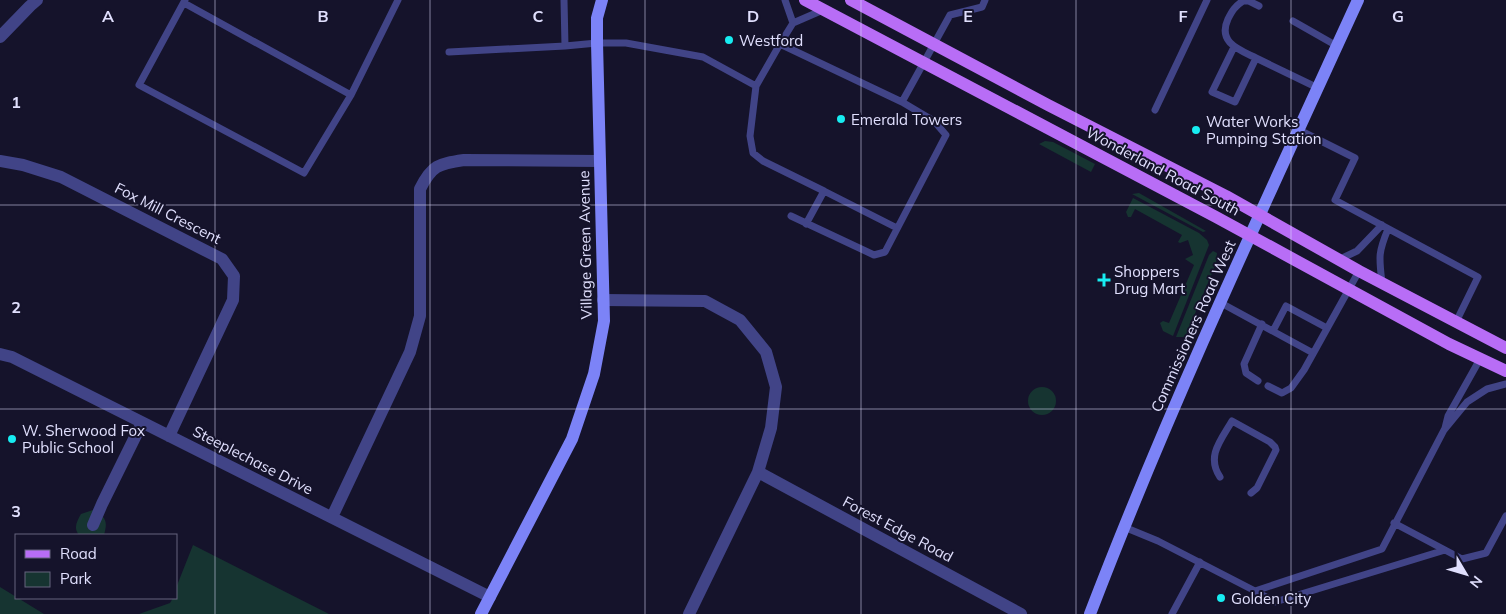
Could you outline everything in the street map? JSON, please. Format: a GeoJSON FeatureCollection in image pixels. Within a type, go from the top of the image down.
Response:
{"type":"FeatureCollection","features":[{"type":"Feature","properties":{"kind":"main road","name":"Village Green Avenue"},"geometry":{"type":"LineString","coordinates":[[482,614],[572,440],[594,374],[604,321],[597,43],[597,18],[602,0]]}},
{"type":"Feature","properties":{"kind":"main road","name":"Wonderland Road South"},"geometry":{"type":"LineString","coordinates":[[805,0],[1251,236],[1349,290],[1506,371]]}},
{"type":"Feature","properties":{"kind":"main road","name":"Wonderland Road South"},"geometry":{"type":"LineString","coordinates":[[851,0],[1226,196],[1338,260],[1506,348]]}},
{"type":"Feature","properties":{"kind":"main road","name":"Commissioners Road West"},"geometry":{"type":"LineString","coordinates":[[1090,614],[1124,527],[1221,303],[1358,0]]}},
{"type":"Feature","properties":{"kind":"street"},"geometry":{"type":"LineString","coordinates":[[0,37],[37,0]]}},
{"type":"Feature","properties":{"kind":"street"},"geometry":{"type":"LineString","coordinates":[[332,517],[410,352],[420,316],[420,189],[428,174],[443,164],[464,160],[600,161]]}},
{"type":"Feature","properties":{"kind":"street","name":"Fox Mill Crescent"},"geometry":{"type":"LineString","coordinates":[[0,162],[23,165],[62,178],[222,258],[234,276],[233,300],[169,436]]}},
{"type":"Feature","properties":{"kind":"street"},"geometry":{"type":"LineString","coordinates":[[603,300],[705,302],[740,320],[766,352],[776,386],[771,428],[758,472],[689,614]]}},
{"type":"Feature","properties":{"kind":"street","name":"Steeplechase Drive"},"geometry":{"type":"LineString","coordinates":[[0,354],[12,358],[490,596]]}},
{"type":"Feature","properties":{"kind":"street"},"geometry":{"type":"LineString","coordinates":[[93,525],[142,423]]}},
{"type":"Feature","properties":{"kind":"street","name":"Forest Edge Road"},"geometry":{"type":"LineString","coordinates":[[758,472],[1021,614]]}},
{"type":"Feature","properties":{"kind":"lane"},"geometry":{"type":"LineString","coordinates":[[351,95],[184,1],[139,85],[304,173],[351,95],[398,0]]}},
{"type":"Feature","properties":{"kind":"lane"},"geometry":{"type":"LineString","coordinates":[[564,0],[565,46]]}},
{"type":"Feature","properties":{"kind":"lane"},"geometry":{"type":"LineString","coordinates":[[785,0],[792,23]]}},
{"type":"Feature","properties":{"kind":"lane"},"geometry":{"type":"LineString","coordinates":[[902,102],[950,15],[982,7],[985,0]]}},
{"type":"Feature","properties":{"kind":"lane"},"geometry":{"type":"LineString","coordinates":[[1155,110],[1207,0]]}},
{"type":"Feature","properties":{"kind":"lane"},"geometry":{"type":"LineString","coordinates":[[1259,6],[1249,1],[1243,1],[1232,11],[1225,26],[1227,39],[1234,47],[1318,88]]}},
{"type":"Feature","properties":{"kind":"lane"},"geometry":{"type":"LineString","coordinates":[[822,10],[792,23],[756,86],[750,136],[753,153],[763,161],[898,228]]}},
{"type":"Feature","properties":{"kind":"lane"},"geometry":{"type":"LineString","coordinates":[[1293,22],[1337,46]]}},
{"type":"Feature","properties":{"kind":"lane"},"geometry":{"type":"LineString","coordinates":[[448,52],[626,42],[703,57],[756,86]]}},
{"type":"Feature","properties":{"kind":"lane"},"geometry":{"type":"LineString","coordinates":[[780,44],[902,102],[934,121],[946,135],[885,252],[874,256],[791,216]]}},
{"type":"Feature","properties":{"kind":"lane"},"geometry":{"type":"LineString","coordinates":[[1234,47],[1212,92],[1235,102],[1256,58]]}},
{"type":"Feature","properties":{"kind":"lane"},"geometry":{"type":"LineString","coordinates":[[1299,130],[1355,158],[1334,200],[1478,276],[1456,322]]}},
{"type":"Feature","properties":{"kind":"lane"},"geometry":{"type":"LineString","coordinates":[[806,224],[824,191]]}},
{"type":"Feature","properties":{"kind":"lane"},"geometry":{"type":"LineString","coordinates":[[1338,260],[1357,251],[1385,227]]}},
{"type":"Feature","properties":{"kind":"lane"},"geometry":{"type":"LineString","coordinates":[[1382,283],[1379,259],[1385,227]]}},
{"type":"Feature","properties":{"kind":"lane"},"geometry":{"type":"LineString","coordinates":[[1268,386],[1282,393],[1288,391],[1296,382],[1359,271]]}},
{"type":"Feature","properties":{"kind":"lane"},"geometry":{"type":"LineString","coordinates":[[1221,303],[1313,353]]}},
{"type":"Feature","properties":{"kind":"lane"},"geometry":{"type":"LineString","coordinates":[[1273,331],[1286,306],[1327,328]]}},
{"type":"Feature","properties":{"kind":"lane"},"geometry":{"type":"LineString","coordinates":[[1258,381],[1246,373],[1244,364],[1262,324]]}},
{"type":"Feature","properties":{"kind":"lane"},"geometry":{"type":"LineString","coordinates":[[1444,430],[1448,416],[1480,359]]}},
{"type":"Feature","properties":{"kind":"lane"},"geometry":{"type":"LineString","coordinates":[[1255,591],[1382,549],[1444,430],[1467,402],[1487,389],[1506,384]]}},
{"type":"Feature","properties":{"kind":"lane"},"geometry":{"type":"LineString","coordinates":[[1220,476],[1215,469],[1215,452],[1232,421],[1275,446],[1276,450],[1256,488],[1251,493]]}},
{"type":"Feature","properties":{"kind":"lane"},"geometry":{"type":"LineString","coordinates":[[1394,523],[1462,559],[1486,553],[1506,516]]}},
{"type":"Feature","properties":{"kind":"lane"},"geometry":{"type":"LineString","coordinates":[[1124,527],[1158,541],[1275,602],[1445,550]]}},
{"type":"Feature","properties":{"kind":"lane"},"geometry":{"type":"LineString","coordinates":[[1172,614],[1200,562]]}},
{"type":"Feature","properties":{"kind":"green space"},"geometry":{"type":"Polygon","coordinates":[[[1045,141],[1053,142],[1095,164],[1091,172],[1039,144],[1045,141]]]}},
{"type":"Feature","properties":{"kind":"green space"},"geometry":{"type":"Polygon","coordinates":[[[1139,193],[1206,231],[1203,232],[1132,194],[1139,193]]]}},
{"type":"Feature","properties":{"kind":"green space"},"geometry":{"type":"Polygon","coordinates":[[[1133,198],[1199,233],[1207,240],[1209,245],[1173,336],[1163,331],[1160,323],[1163,321],[1169,323],[1194,265],[1185,259],[1193,255],[1188,240],[1178,242],[1182,235],[1135,209],[1131,217],[1128,217],[1126,212],[1133,198]]]}},
{"type":"Feature","properties":{"kind":"green space"},"geometry":{"type":"Polygon","coordinates":[[[1213,251],[1217,253],[1216,264],[1185,337],[1176,337],[1209,255],[1213,251]]]}},
{"type":"Feature","properties":{"kind":"green space"},"geometry":{"type":"Polygon","coordinates":[[[1042,387],[1052,391],[1056,401],[1052,411],[1042,415],[1032,411],[1028,401],[1032,391],[1042,387]]]}},
{"type":"Feature","properties":{"kind":"green space"},"geometry":{"type":"Polygon","coordinates":[[[93,510],[101,515],[106,523],[104,534],[78,534],[76,527],[81,514],[93,510]]]}},
{"type":"Feature","properties":{"kind":"green space"},"geometry":{"type":"Polygon","coordinates":[[[193,545],[329,614],[139,614],[170,603],[172,599],[178,599],[178,583],[193,545]]]}},
{"type":"Feature","properties":{"kind":"green space"},"geometry":{"type":"Polygon","coordinates":[[[0,587],[15,596],[15,599],[20,599],[44,614],[0,614],[0,587]]]}},
{"type":"Feature","properties":{"kind":"place","name":"Westford"},"geometry":{"type":"Point","coordinates":[729,40]}},
{"type":"Feature","properties":{"kind":"place","name":"Emerald Towers"},"geometry":{"type":"Point","coordinates":[841,119]}},
{"type":"Feature","properties":{"kind":"place","name":"Water Works Pumping Station"},"geometry":{"type":"Point","coordinates":[1196,130]}},
{"type":"Feature","properties":{"kind":"place","name":"Shoppers Drug Mart"},"geometry":{"type":"Point","coordinates":[1104,280]}},
{"type":"Feature","properties":{"kind":"place","name":"W. Sherwood Fox Public School"},"geometry":{"type":"Point","coordinates":[12,439]}},
{"type":"Feature","properties":{"kind":"place","name":"Golden City"},"geometry":{"type":"Point","coordinates":[1221,598]}}]}
